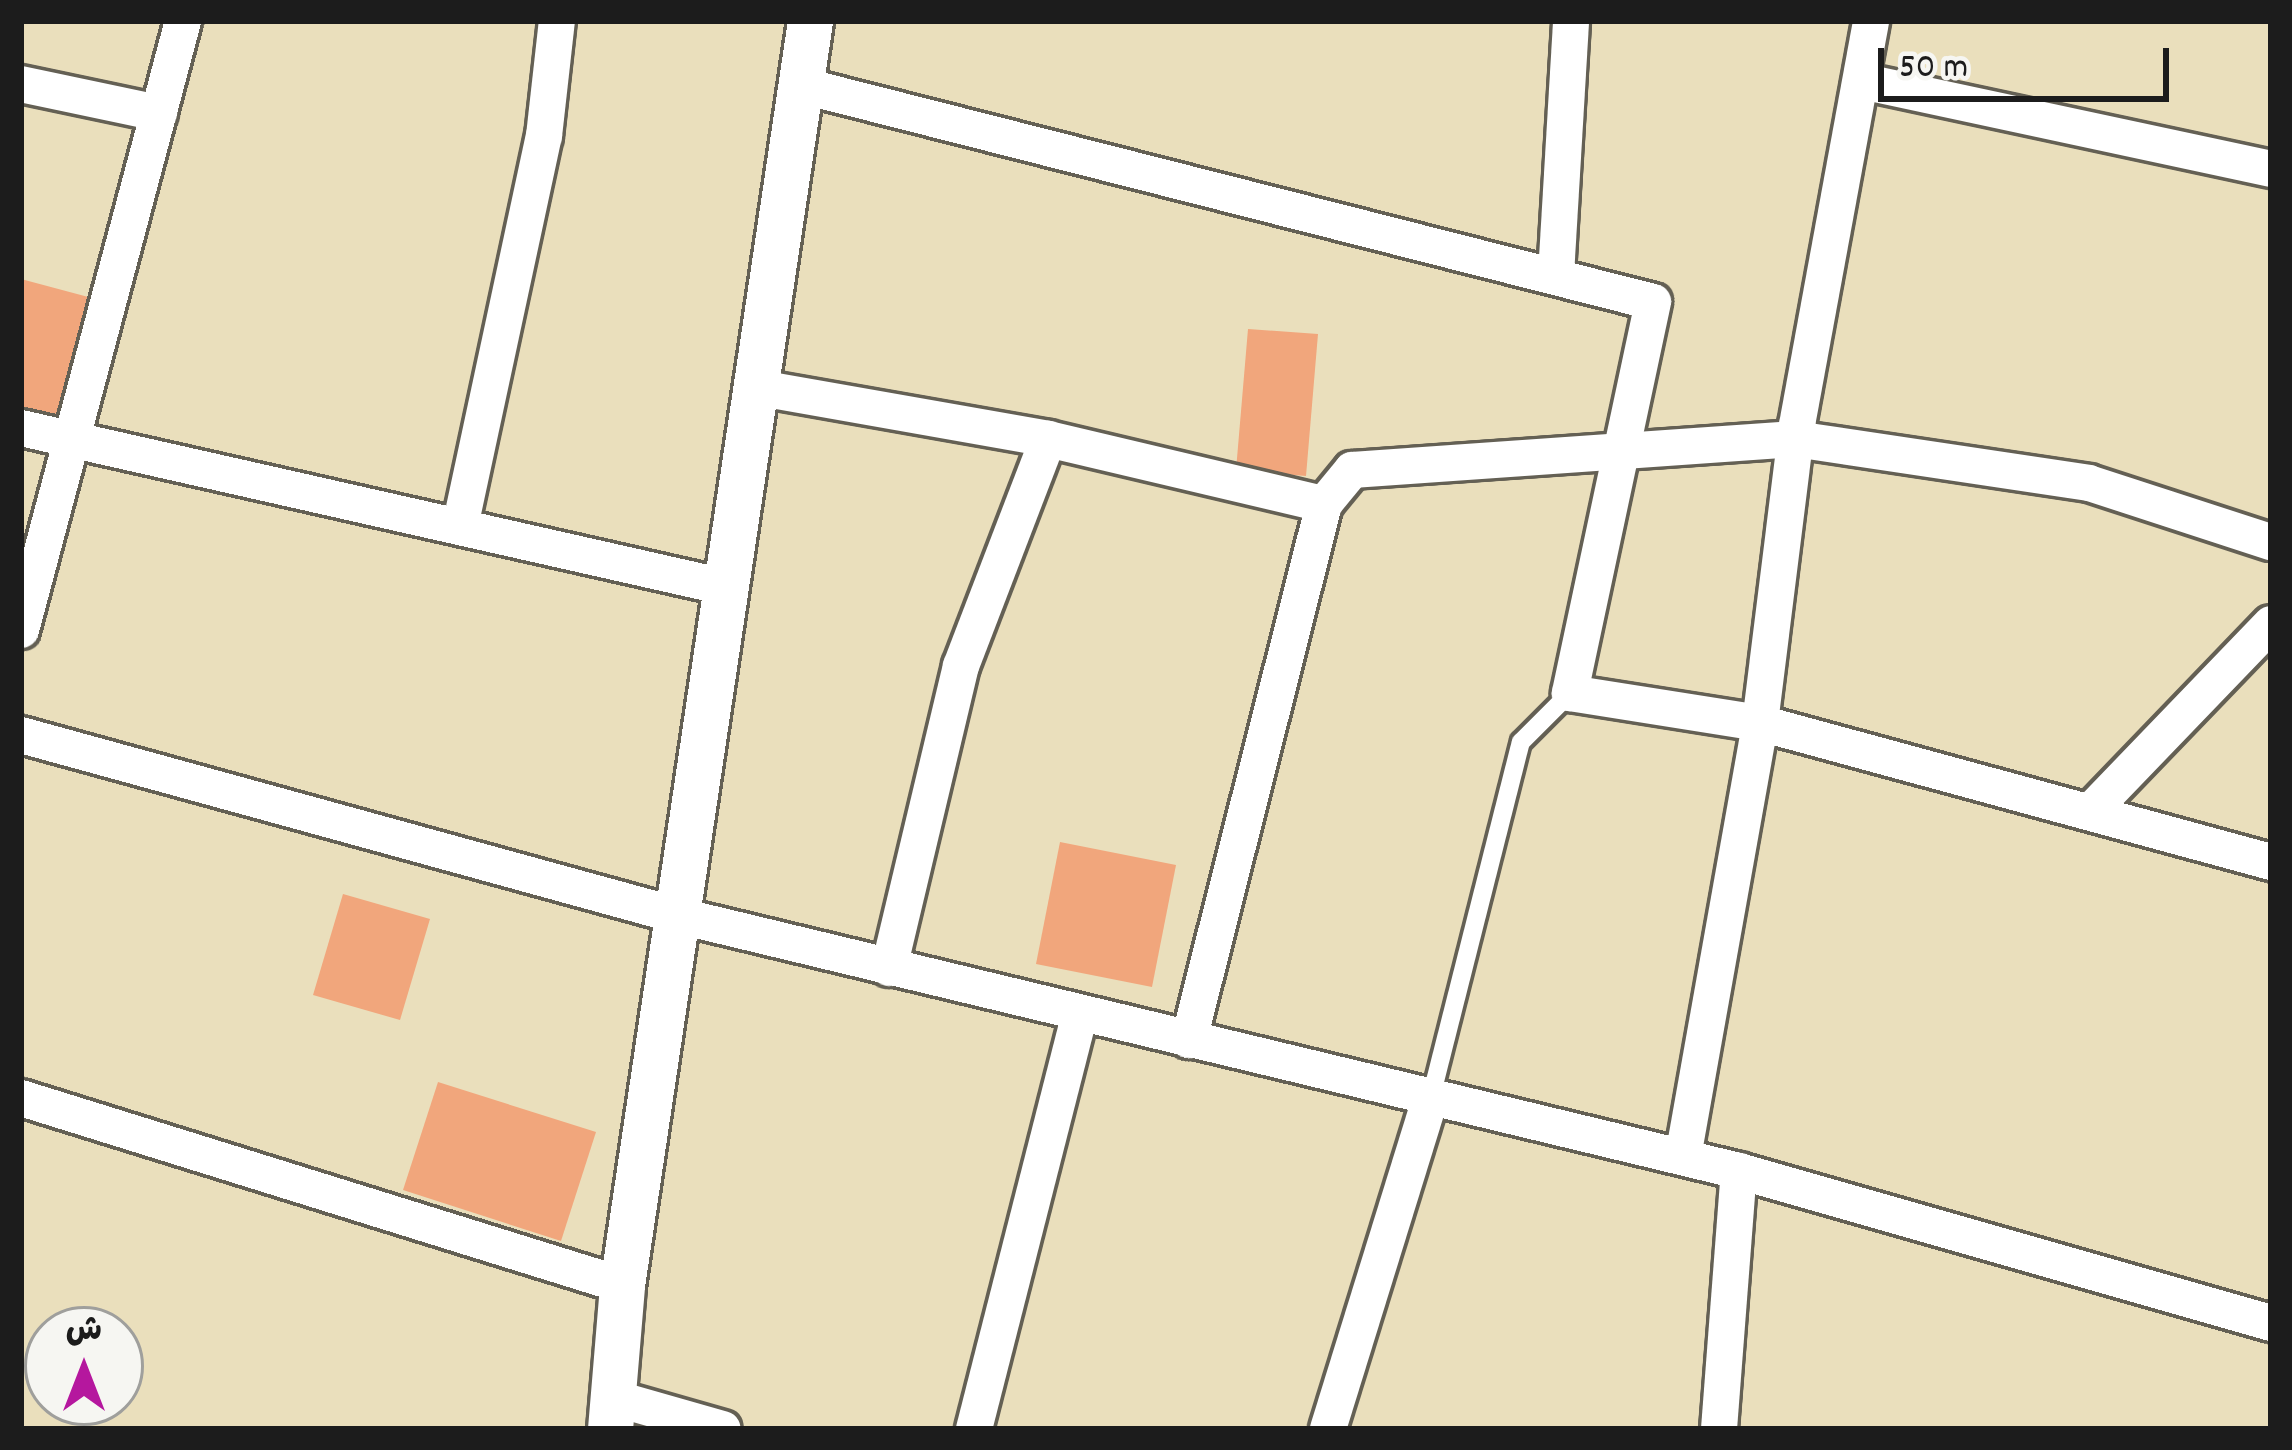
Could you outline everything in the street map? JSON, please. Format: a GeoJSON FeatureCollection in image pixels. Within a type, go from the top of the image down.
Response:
{"type":"FeatureCollection","features":[{"type":"Feature","properties":{"kind":"street"},"geometry":{"type":"LineString","coordinates":[[21,630],[183,21]]}},
{"type":"Feature","properties":{"kind":"street"},"geometry":{"type":"LineString","coordinates":[[460,527],[544,136],[557,21]]}},
{"type":"Feature","properties":{"kind":"street"},"geometry":{"type":"LineString","coordinates":[[723,1429],[612,1413],[622,1285],[810,21]]}},
{"type":"Feature","properties":{"kind":"street"},"geometry":{"type":"LineString","coordinates":[[1556,275],[1571,21]]}},
{"type":"Feature","properties":{"kind":"street"},"geometry":{"type":"LineString","coordinates":[[1684,1157],[1760,723],[1795,439],[1871,21]]}},
{"type":"Feature","properties":{"kind":"street"},"geometry":{"type":"LineString","coordinates":[[1861,81],[2271,169]]}},
{"type":"Feature","properties":{"kind":"street"},"geometry":{"type":"LineString","coordinates":[[21,84],[159,113]]}},
{"type":"Feature","properties":{"kind":"street"},"geometry":{"type":"LineString","coordinates":[[800,85],[1652,302],[1570,693],[1760,723],[2271,862]]}},
{"type":"Feature","properties":{"kind":"street"},"geometry":{"type":"LineString","coordinates":[[754,387],[1048,439],[1324,504]]}},
{"type":"Feature","properties":{"kind":"street"},"geometry":{"type":"LineString","coordinates":[[21,428],[724,587]]}},
{"type":"Feature","properties":{"kind":"street"},"geometry":{"type":"LineString","coordinates":[[890,968],[961,666],[1048,439]]}},
{"type":"Feature","properties":{"kind":"street"},"geometry":{"type":"LineString","coordinates":[[1189,1040],[1324,504],[1352,470],[1795,439],[2089,483],[2271,542]]}},
{"type":"Feature","properties":{"kind":"street"},"geometry":{"type":"LineString","coordinates":[[2090,812],[2271,624]]}},
{"type":"Feature","properties":{"kind":"street"},"geometry":{"type":"LineString","coordinates":[[21,735],[676,915],[1738,1171],[2271,1324]]}},
{"type":"Feature","properties":{"kind":"street"},"geometry":{"type":"LineString","coordinates":[[974,1429],[1080,1013]]}},
{"type":"Feature","properties":{"kind":"street"},"geometry":{"type":"LineString","coordinates":[[1328,1429],[1431,1097]]}},
{"type":"Feature","properties":{"kind":"street"},"geometry":{"type":"LineString","coordinates":[[21,1098],[622,1285]]}},
{"type":"Feature","properties":{"kind":"street"},"geometry":{"type":"LineString","coordinates":[[1720,1429],[1738,1171]]}},
{"type":"Feature","properties":{"kind":"lane"},"geometry":{"type":"LineString","coordinates":[[1431,1097],[1521,742],[1570,693]]}},
{"type":"Feature","properties":{"kind":"building"},"geometry":{"type":"Polygon","coordinates":[[[21,279],[92,298],[59,422],[21,412],[21,279]]]}},
{"type":"Feature","properties":{"kind":"building"},"geometry":{"type":"Polygon","coordinates":[[[1248,329],[1318,334],[1306,476],[1236,470],[1248,329]]]}},
{"type":"Feature","properties":{"kind":"building"},"geometry":{"type":"Polygon","coordinates":[[[1060,842],[1176,865],[1152,987],[1036,964],[1060,842]]]}},
{"type":"Feature","properties":{"kind":"building"},"geometry":{"type":"Polygon","coordinates":[[[343,894],[430,919],[400,1020],[313,995],[343,894]]]}},
{"type":"Feature","properties":{"kind":"building"},"geometry":{"type":"Polygon","coordinates":[[[438,1082],[596,1132],[561,1241],[403,1190],[438,1082]]]}}]}
